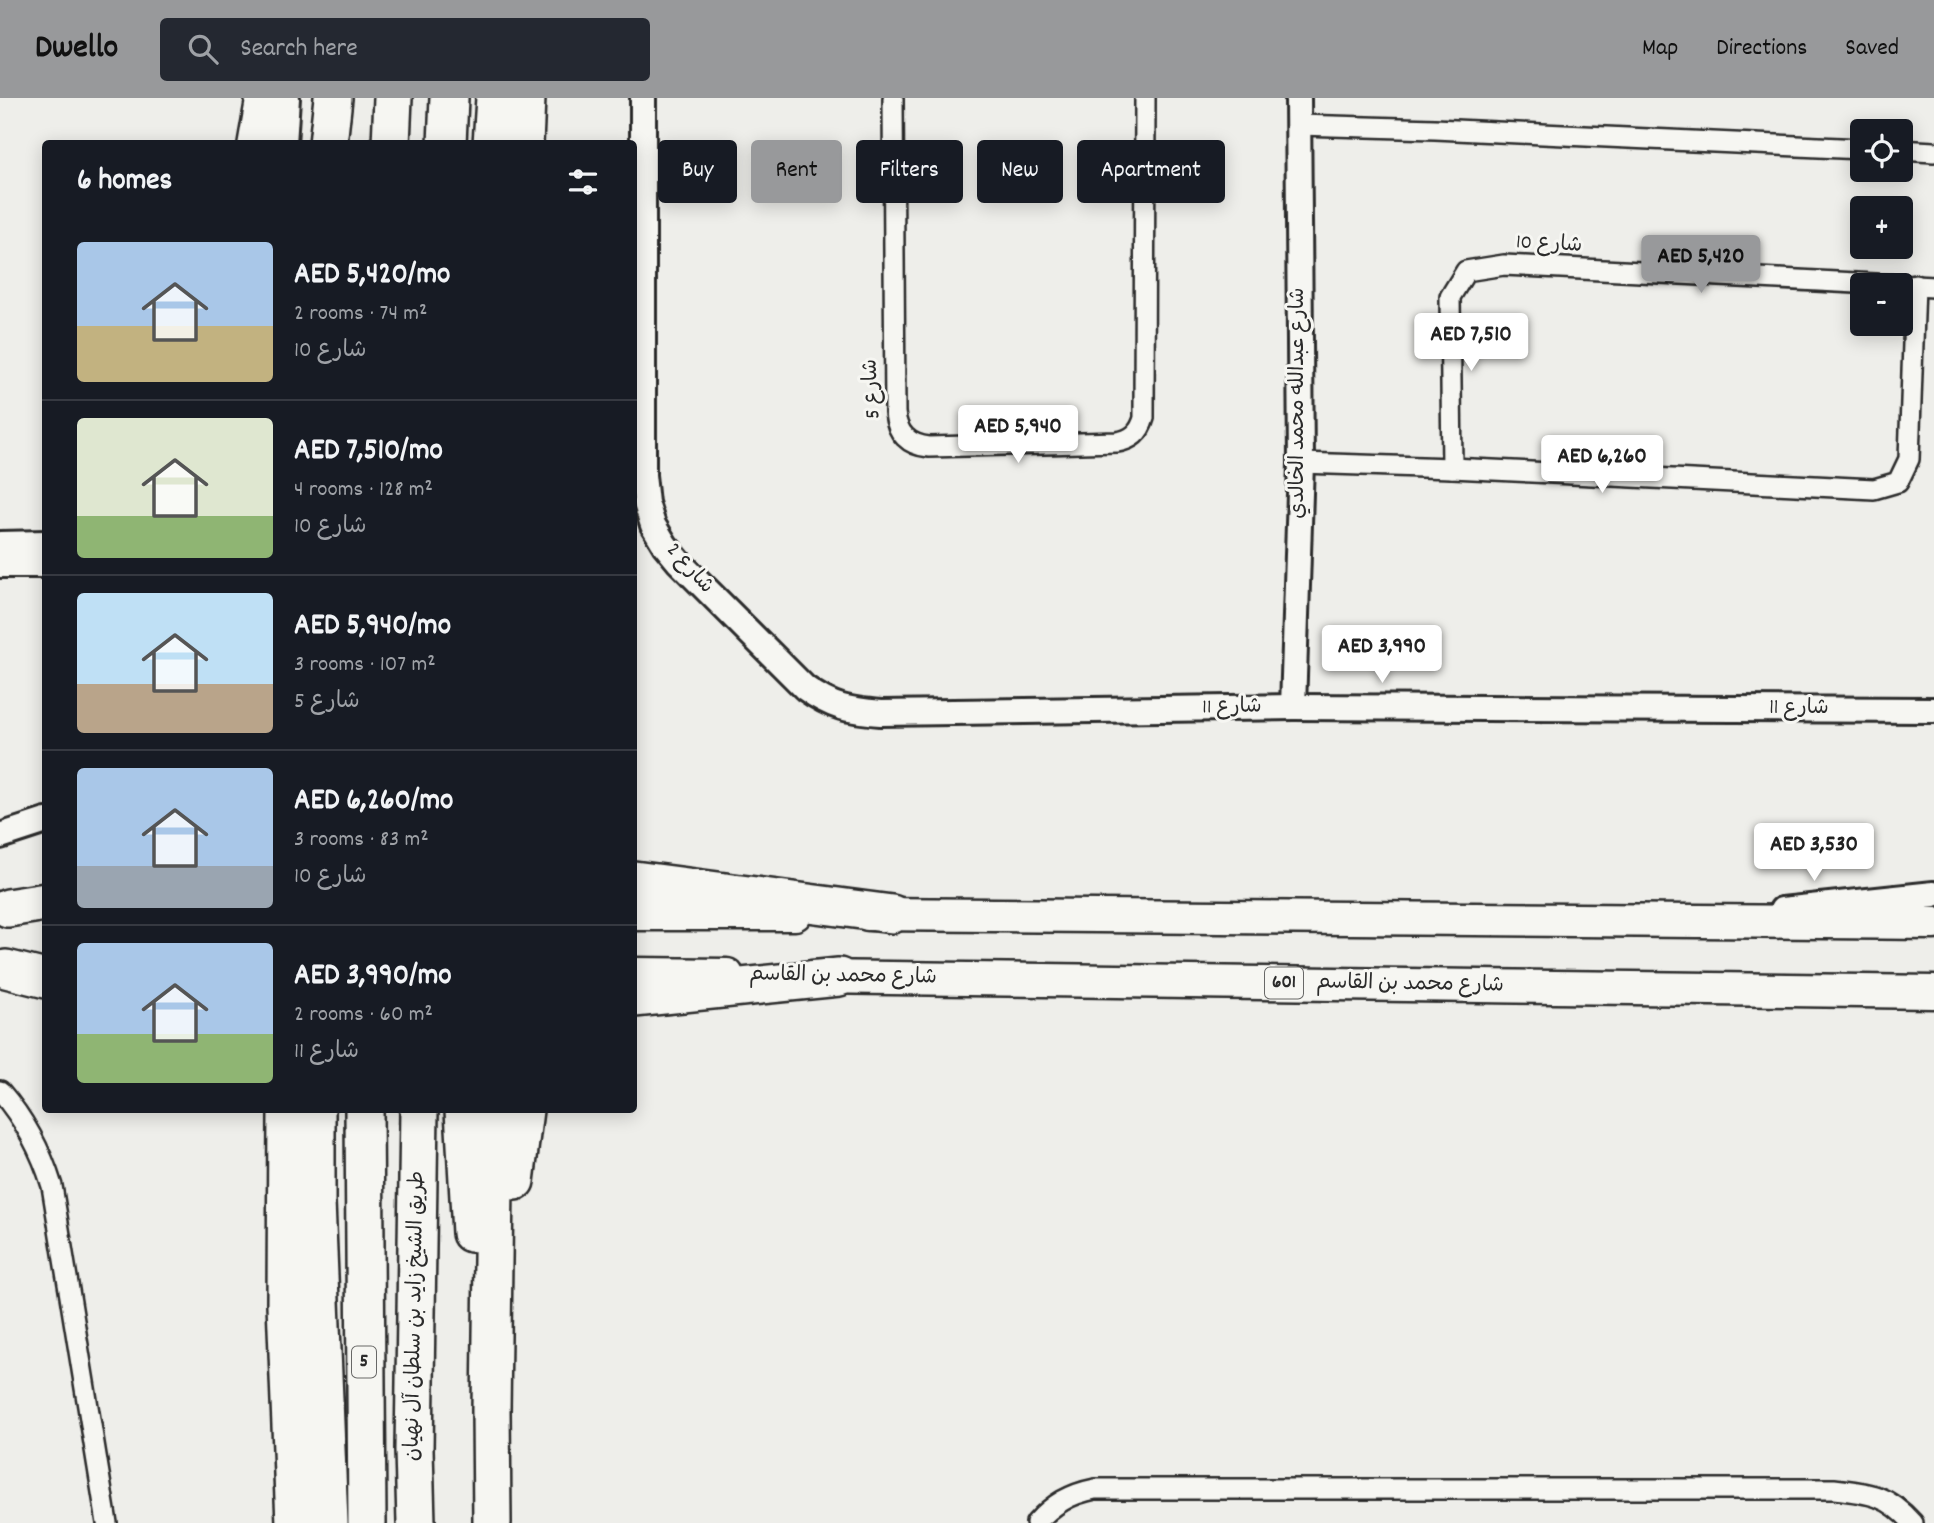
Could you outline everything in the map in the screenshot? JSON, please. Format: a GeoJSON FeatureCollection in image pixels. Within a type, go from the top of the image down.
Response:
{"type":"FeatureCollection","features":[{"type":"Feature","properties":{"kind":"highway"},"geometry":{"type":"LineString","coordinates":[[258,140],[265,98]]}},
{"type":"Feature","properties":{"kind":"highway"},"geometry":{"type":"LineString","coordinates":[[328,140],[333,98]]}},
{"type":"Feature","properties":{"kind":"highway"},"geometry":{"type":"LineString","coordinates":[[391,140],[393,98]]}},
{"type":"Feature","properties":{"kind":"highway"},"geometry":{"type":"LineString","coordinates":[[447,140],[449,98]]}},
{"type":"Feature","properties":{"kind":"highway"},"geometry":{"type":"LineString","coordinates":[[492,140],[495,98]]}},
{"type":"Feature","properties":{"kind":"highway"},"geometry":{"type":"LineString","coordinates":[[524,140],[526,98]]}},
{"type":"Feature","properties":{"kind":"highway"},"geometry":{"type":"LineString","coordinates":[[637,880],[892,914]]}},
{"type":"Feature","properties":{"kind":"highway"},"geometry":{"type":"LineString","coordinates":[[4,908],[42,903]]}},
{"type":"Feature","properties":{"kind":"highway"},"geometry":{"type":"LineString","coordinates":[[3,969],[42,978]]}},
{"type":"Feature","properties":{"kind":"highway"},"geometry":{"type":"LineString","coordinates":[[637,998],[839,977]]}},
{"type":"Feature","properties":{"kind":"highway"},"geometry":{"type":"LineString","coordinates":[[266,1113],[274,1158],[286,1304],[295,1523]]}},
{"type":"Feature","properties":{"kind":"highway"},"geometry":{"type":"LineString","coordinates":[[286,1304],[287,1113]]}},
{"type":"Feature","properties":{"kind":"highway"},"geometry":{"type":"LineString","coordinates":[[286,1156],[298,1113]]}},
{"type":"Feature","properties":{"kind":"highway"},"geometry":{"type":"LineString","coordinates":[[316,1113],[316,1202],[329,1523]]}},
{"type":"Feature","properties":{"kind":"highway","name":"5"},"geometry":{"type":"LineString","coordinates":[[364,1113],[366,1523]]}},
{"type":"Feature","properties":{"kind":"highway","name":"طريق الشيخ زايد بن سلطان آل نهيان"},"geometry":{"type":"LineString","coordinates":[[416,1523],[414,1450],[419,1113]]}},
{"type":"Feature","properties":{"kind":"highway"},"geometry":{"type":"LineString","coordinates":[[464,1113],[474,1284],[491,1411]]}},
{"type":"Feature","properties":{"kind":"highway"},"geometry":{"type":"LineString","coordinates":[[492,1523],[495,1113]]}},
{"type":"Feature","properties":{"kind":"highway"},"geometry":{"type":"LineString","coordinates":[[491,1411],[524,1113]]}},
{"type":"Feature","properties":{"kind":"main road"},"geometry":{"type":"LineString","coordinates":[[4,908],[42,908]]}},
{"type":"Feature","properties":{"kind":"main road"},"geometry":{"type":"LineString","coordinates":[[637,914],[1934,923]]}},
{"type":"Feature","properties":{"kind":"main road"},"geometry":{"type":"LineString","coordinates":[[3,969],[42,969]]}},
{"type":"Feature","properties":{"kind":"main road","name":"شارع محمد بن القاسم"},"geometry":{"type":"LineString","coordinates":[[637,974],[1934,992]]}},
{"type":"Feature","properties":{"kind":"street"},"geometry":{"type":"LineString","coordinates":[[284,140],[287,98]]}},
{"type":"Feature","properties":{"kind":"street","name":"شارع 2"},"geometry":{"type":"LineString","coordinates":[[643,98],[643,475],[646,503],[653,525],[679,562],[805,688],[825,702]]}},
{"type":"Feature","properties":{"kind":"street","name":"شارع 5"},"geometry":{"type":"LineString","coordinates":[[893,98],[895,421],[903,437],[919,446],[929,447],[1117,442],[1132,438],[1142,426],[1145,98]]}},
{"type":"Feature","properties":{"kind":"street","name":"شارع عبدالله محمد الخالدي"},"geometry":{"type":"LineString","coordinates":[[1293,707],[1301,463],[1298,98]]}},
{"type":"Feature","properties":{"kind":"street"},"geometry":{"type":"LineString","coordinates":[[1298,125],[1850,148]]}},
{"type":"Feature","properties":{"kind":"street"},"geometry":{"type":"LineString","coordinates":[[1913,151],[1934,152]]}},
{"type":"Feature","properties":{"kind":"street","name":"شارع 10"},"geometry":{"type":"LineString","coordinates":[[1301,463],[1874,489],[1898,482],[1909,459],[1925,286],[1504,265],[1466,271],[1450,297],[1452,468]]}},
{"type":"Feature","properties":{"kind":"street"},"geometry":{"type":"LineString","coordinates":[[0,544],[42,543]]}},
{"type":"Feature","properties":{"kind":"street"},"geometry":{"type":"LineString","coordinates":[[0,565],[42,565]]}},
{"type":"Feature","properties":{"kind":"street","name":"شارع 11"},"geometry":{"type":"LineString","coordinates":[[825,702],[852,710],[881,713],[1293,707],[1934,710]]}},
{"type":"Feature","properties":{"kind":"street"},"geometry":{"type":"LineString","coordinates":[[0,836],[42,822]]}},
{"type":"Feature","properties":{"kind":"street"},"geometry":{"type":"LineString","coordinates":[[1699,921],[1934,894]]}},
{"type":"Feature","properties":{"kind":"street"},"geometry":{"type":"LineString","coordinates":[[0,1091],[37,1144],[52,1186],[107,1523]]}},
{"type":"Feature","properties":{"kind":"street"},"geometry":{"type":"LineString","coordinates":[[0,1110],[26,1150],[40,1190],[97,1523]]}},
{"type":"Feature","properties":{"kind":"street"},"geometry":{"type":"LineString","coordinates":[[1036,1523],[1060,1500],[1095,1489],[1350,1487],[1834,1489],[1878,1497],[1898,1506],[1913,1523]]}}]}
